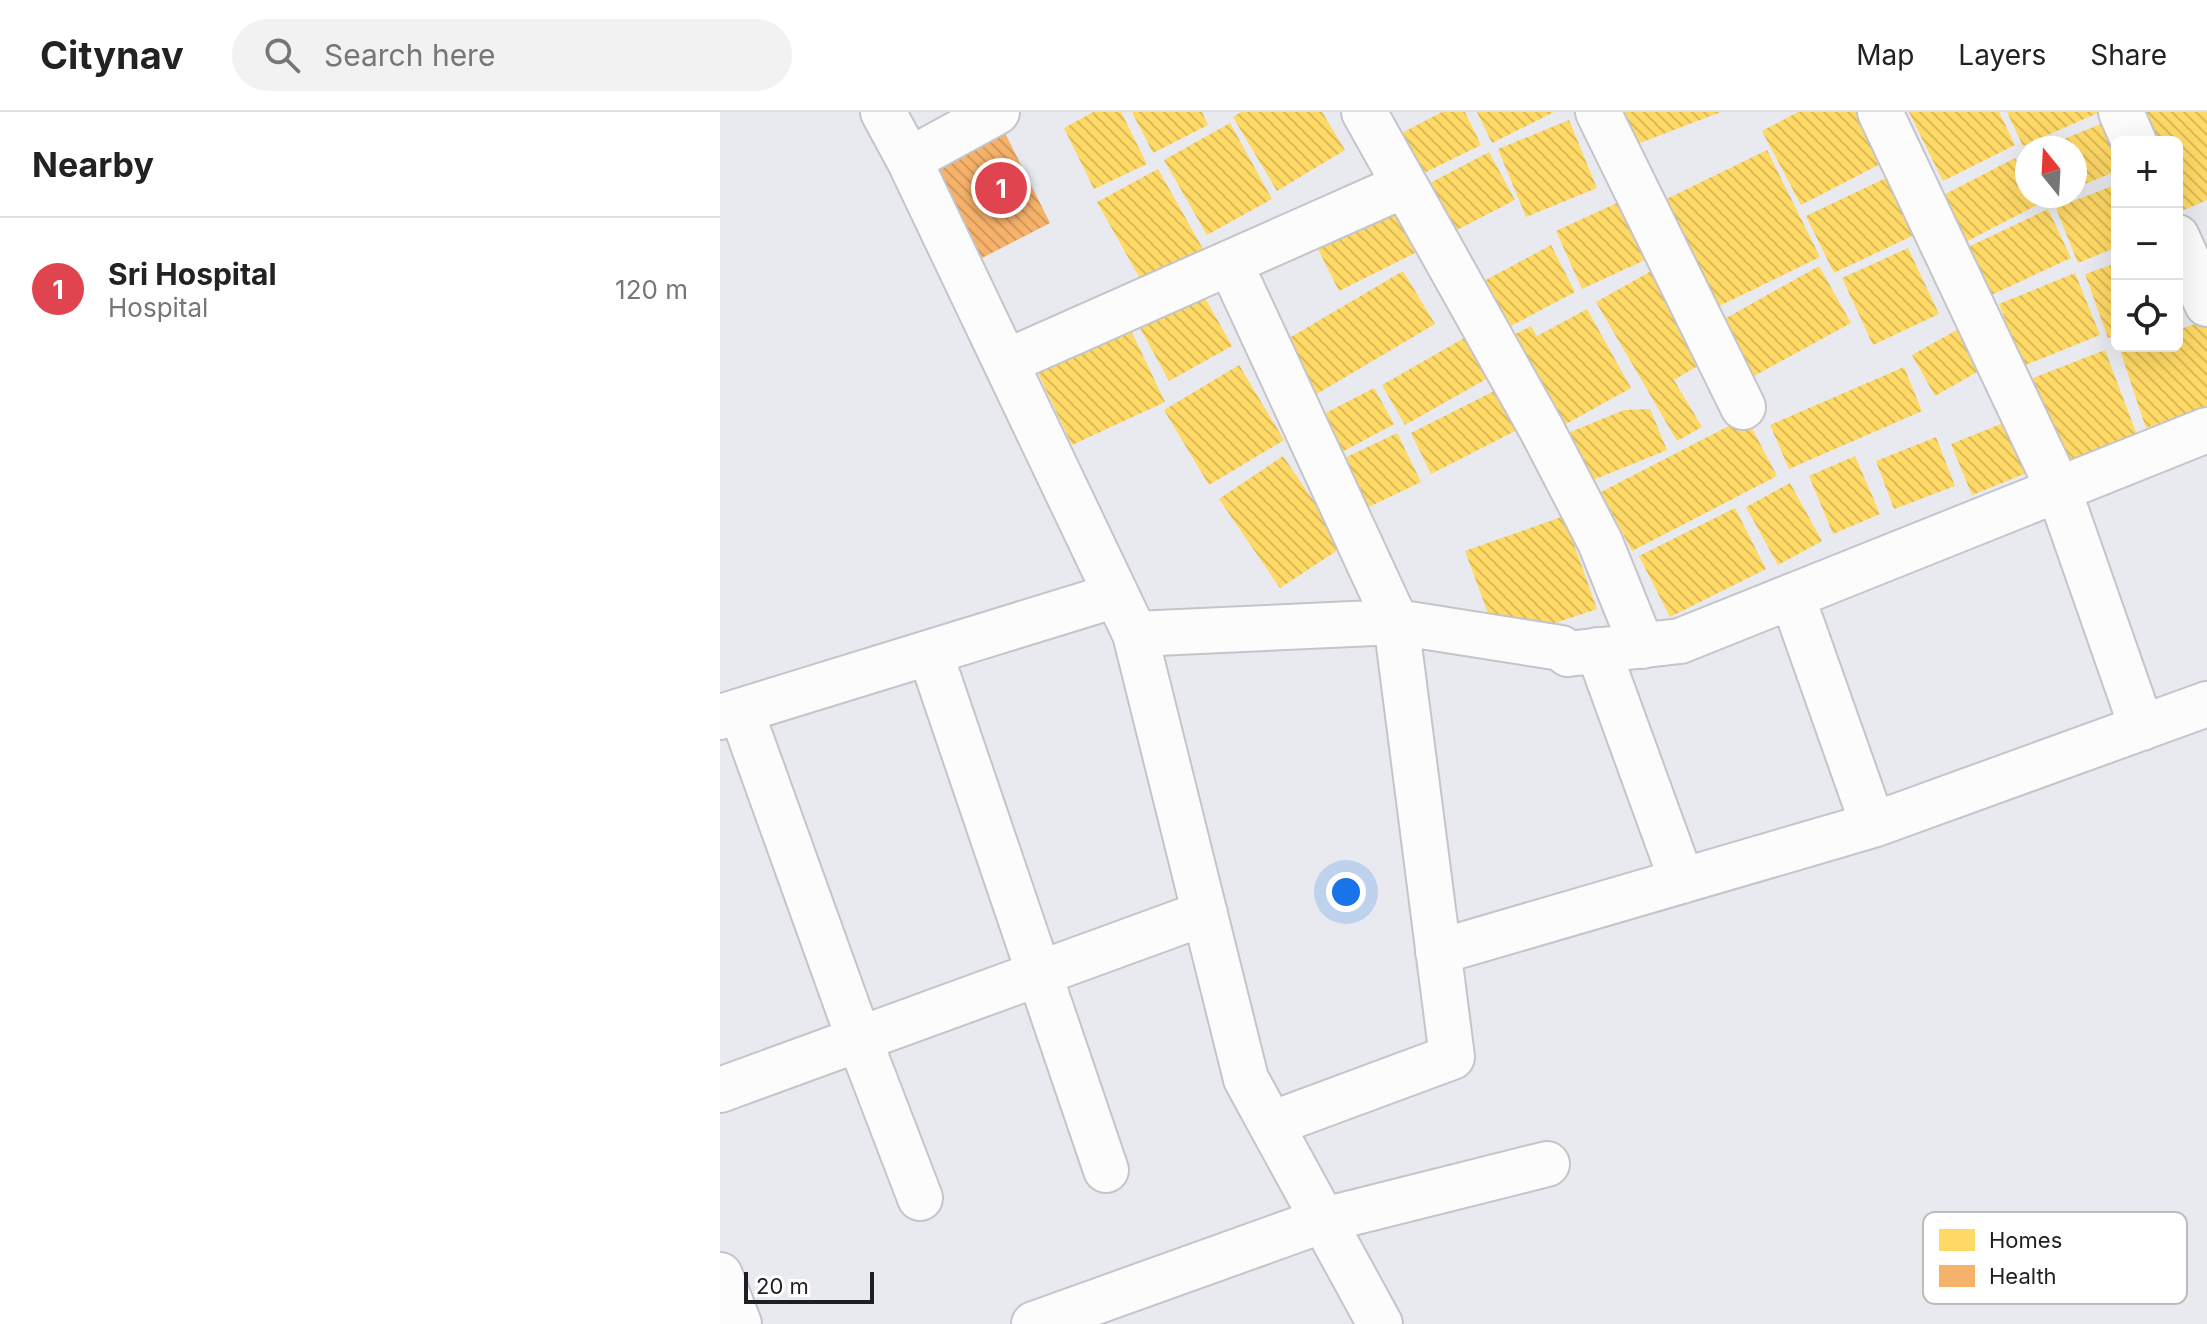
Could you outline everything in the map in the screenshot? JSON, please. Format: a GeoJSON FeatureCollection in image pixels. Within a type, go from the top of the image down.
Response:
{"type":"FeatureCollection","features":[{"type":"Feature","properties":{"kind":"street"},"geometry":{"type":"LineString","coordinates":[[883,112],[909,160],[1135,634],[1246,1079],[1380,1324]]}},
{"type":"Feature","properties":{"kind":"street"},"geometry":{"type":"LineString","coordinates":[[909,160],[997,112]]}},
{"type":"Feature","properties":{"kind":"street"},"geometry":{"type":"LineString","coordinates":[[1364,112],[1542,430],[1600,542],[1642,646]]}},
{"type":"Feature","properties":{"kind":"street"},"geometry":{"type":"LineString","coordinates":[[1598,112],[1743,407]]}},
{"type":"Feature","properties":{"kind":"street"},"geometry":{"type":"LineString","coordinates":[[1880,112],[2058,488],[2142,728]]}},
{"type":"Feature","properties":{"kind":"street"},"geometry":{"type":"LineString","coordinates":[[2121,112],[2131,136]]}},
{"type":"Feature","properties":{"kind":"street"},"geometry":{"type":"LineString","coordinates":[[1006,362],[1405,185]]}},
{"type":"Feature","properties":{"kind":"street"},"geometry":{"type":"LineString","coordinates":[[2183,250],[2207,304]]}},
{"type":"Feature","properties":{"kind":"street"},"geometry":{"type":"LineString","coordinates":[[1230,263],[1396,622],[1452,1057],[1271,1124]]}},
{"type":"Feature","properties":{"kind":"street"},"geometry":{"type":"LineString","coordinates":[[1135,634],[1396,622],[1561,648],[1568,654],[1680,641],[2207,430]]}},
{"type":"Feature","properties":{"kind":"street"},"geometry":{"type":"LineString","coordinates":[[920,1198],[730,714],[1116,595]]}},
{"type":"Feature","properties":{"kind":"street"},"geometry":{"type":"LineString","coordinates":[[1792,596],[1873,825]]}},
{"type":"Feature","properties":{"kind":"street"},"geometry":{"type":"LineString","coordinates":[[1598,650],[1682,881]]}},
{"type":"Feature","properties":{"kind":"street"},"geometry":{"type":"LineString","coordinates":[[930,653],[1106,1170]]}},
{"type":"Feature","properties":{"kind":"street"},"geometry":{"type":"LineString","coordinates":[[1438,952],[1873,825],[2207,704]]}},
{"type":"Feature","properties":{"kind":"street"},"geometry":{"type":"LineString","coordinates":[[720,1090],[1205,913]]}},
{"type":"Feature","properties":{"kind":"street"},"geometry":{"type":"LineString","coordinates":[[1049,1322],[1324,1220],[1547,1164]]}},
{"type":"Feature","properties":{"kind":"street"},"geometry":{"type":"LineString","coordinates":[[720,1275],[739,1324]]}},
{"type":"Feature","properties":{"kind":"building: Homes"},"geometry":{"type":"Polygon","coordinates":[[[1093,112],[1121,112],[1147,164],[1094,189],[1064,128],[1093,112]]]}},
{"type":"Feature","properties":{"kind":"building: Homes"},"geometry":{"type":"Polygon","coordinates":[[[1132,112],[1202,112],[1208,125],[1153,153],[1132,112]]]}},
{"type":"Feature","properties":{"kind":"building: Homes"},"geometry":{"type":"Polygon","coordinates":[[[1241,112],[1322,112],[1345,150],[1277,191],[1233,117],[1241,112]]]}},
{"type":"Feature","properties":{"kind":"building: Homes"},"geometry":{"type":"Polygon","coordinates":[[[1442,112],[1465,112],[1481,145],[1418,176],[1398,135],[1442,112]]]}},
{"type":"Feature","properties":{"kind":"building: Homes"},"geometry":{"type":"Polygon","coordinates":[[[1477,112],[1554,112],[1492,143],[1477,112]]]}},
{"type":"Feature","properties":{"kind":"building: Homes"},"geometry":{"type":"Polygon","coordinates":[[[1610,112],[1721,112],[1624,149],[1610,112]]]}},
{"type":"Feature","properties":{"kind":"building: Homes"},"geometry":{"type":"Polygon","coordinates":[[[1798,112],[1858,112],[1884,162],[1801,205],[1762,131],[1798,112]]]}},
{"type":"Feature","properties":{"kind":"building: Homes"},"geometry":{"type":"Polygon","coordinates":[[[1909,112],[1999,112],[2015,145],[1943,181],[1909,112]]]}},
{"type":"Feature","properties":{"kind":"building: Homes"},"geometry":{"type":"Polygon","coordinates":[[[2007,112],[2100,112],[2046,136],[2018,136],[2007,112]]]}},
{"type":"Feature","properties":{"kind":"building: Homes"},"geometry":{"type":"Polygon","coordinates":[[[2137,112],[2207,112],[2207,200],[2183,210],[2183,136],[2139,136],[2137,112]]]}},
{"type":"Feature","properties":{"kind":"building: Homes"},"geometry":{"type":"Polygon","coordinates":[[[1569,120],[1597,188],[1526,217],[1498,149],[1569,120]]]}},
{"type":"Feature","properties":{"kind":"building: Homes"},"geometry":{"type":"Polygon","coordinates":[[[2108,121],[2114,136],[2111,136],[2111,173],[2087,183],[2087,136],[2071,136],[2108,121]]]}},
{"type":"Feature","properties":{"kind":"building: Homes"},"geometry":{"type":"Polygon","coordinates":[[[1230,123],[1272,199],[1207,235],[1164,160],[1230,123]]]}},
{"type":"Feature","properties":{"kind":"building: Homes"},"geometry":{"type":"Polygon","coordinates":[[[1767,150],[1820,257],[1705,313],[1652,206],[1767,150]]]}},
{"type":"Feature","properties":{"kind":"building: Homes"},"geometry":{"type":"Polygon","coordinates":[[[1489,152],[1515,200],[1453,232],[1428,184],[1489,152]]]}},
{"type":"Feature","properties":{"kind":"building: Homes"},"geometry":{"type":"Polygon","coordinates":[[[2015,158],[2015,208],[2031,208],[1960,245],[1936,199],[2015,158]]]}},
{"type":"Feature","properties":{"kind":"building: Homes"},"geometry":{"type":"Polygon","coordinates":[[[1158,169],[1203,249],[1142,282],[1097,202],[1158,169]]]}},
{"type":"Feature","properties":{"kind":"building: Homes"},"geometry":{"type":"Polygon","coordinates":[[[1888,177],[1916,234],[1834,273],[1806,216],[1888,177]]]}},
{"type":"Feature","properties":{"kind":"building: Homes"},"geometry":{"type":"Polygon","coordinates":[[[2111,186],[2111,249],[2078,263],[2056,208],[2087,208],[2087,196],[2111,186]]]}},
{"type":"Feature","properties":{"kind":"building: Homes"},"geometry":{"type":"Polygon","coordinates":[[[1388,198],[1415,253],[1339,291],[1311,235],[1388,198]]]}},
{"type":"Feature","properties":{"kind":"building: Homes"},"geometry":{"type":"Polygon","coordinates":[[[1621,201],[1647,259],[1582,289],[1556,231],[1621,201]]]}},
{"type":"Feature","properties":{"kind":"building: Homes"},"geometry":{"type":"Polygon","coordinates":[[[2048,209],[2071,258],[1989,296],[1966,248],[2048,209]]]}},
{"type":"Feature","properties":{"kind":"building: Homes"},"geometry":{"type":"Polygon","coordinates":[[[1551,245],[1575,292],[1505,329],[1480,283],[1551,245]]]}},
{"type":"Feature","properties":{"kind":"building: Homes"},"geometry":{"type":"Polygon","coordinates":[[[1908,248],[1939,314],[1873,345],[1842,278],[1908,248]]]}},
{"type":"Feature","properties":{"kind":"building: Homes"},"geometry":{"type":"Polygon","coordinates":[[[2111,265],[2111,337],[2108,338],[2085,274],[2111,265]]]}},
{"type":"Feature","properties":{"kind":"building: Homes"},"geometry":{"type":"Polygon","coordinates":[[[1819,266],[1851,323],[1743,382],[1712,326],[1819,266]]]}},
{"type":"Feature","properties":{"kind":"building: Homes"},"geometry":{"type":"Polygon","coordinates":[[[1653,270],[1706,361],[1674,380],[1702,427],[1677,441],[1596,302],[1653,270]]]}},
{"type":"Feature","properties":{"kind":"building: Homes"},"geometry":{"type":"Polygon","coordinates":[[[1403,271],[1435,324],[1310,398],[1279,344],[1403,271]]]}},
{"type":"Feature","properties":{"kind":"building: Homes"},"geometry":{"type":"Polygon","coordinates":[[[2075,273],[2100,335],[2023,366],[1999,304],[2075,273]]]}},
{"type":"Feature","properties":{"kind":"building: Homes"},"geometry":{"type":"Polygon","coordinates":[[[1195,280],[1232,346],[1169,381],[1133,315],[1195,280]]]}},
{"type":"Feature","properties":{"kind":"building: Homes"},"geometry":{"type":"Polygon","coordinates":[[[1587,309],[1631,388],[1555,430],[1506,339],[1531,326],[1537,336],[1587,309]]]}},
{"type":"Feature","properties":{"kind":"building: Homes"},"geometry":{"type":"Polygon","coordinates":[[[2207,320],[2207,407],[2146,428],[2121,352],[2183,352],[2183,328],[2207,320]]]}},
{"type":"Feature","properties":{"kind":"building: Homes"},"geometry":{"type":"Polygon","coordinates":[[[1128,324],[1165,402],[1072,445],[1035,367],[1128,324]]]}},
{"type":"Feature","properties":{"kind":"building: Homes"},"geometry":{"type":"Polygon","coordinates":[[[1962,327],[1984,368],[1935,396],[1912,355],[1962,327]]]}},
{"type":"Feature","properties":{"kind":"building: Homes"},"geometry":{"type":"Polygon","coordinates":[[[1464,338],[1488,378],[1405,425],[1382,385],[1464,338]]]}},
{"type":"Feature","properties":{"kind":"building: Homes"},"geometry":{"type":"Polygon","coordinates":[[[2105,350],[2137,435],[2065,462],[2033,378],[2105,350]]]}},
{"type":"Feature","properties":{"kind":"building: Homes"},"geometry":{"type":"Polygon","coordinates":[[[1239,365],[1284,440],[1209,485],[1164,410],[1239,365]]]}},
{"type":"Feature","properties":{"kind":"building: Homes"},"geometry":{"type":"Polygon","coordinates":[[[1904,367],[1922,411],[1789,469],[1770,425],[1904,367]]]}},
{"type":"Feature","properties":{"kind":"building: Homes"},"geometry":{"type":"Polygon","coordinates":[[[1374,388],[1394,424],[1329,459],[1310,421],[1374,388]]]}},
{"type":"Feature","properties":{"kind":"building: Homes"},"geometry":{"type":"Polygon","coordinates":[[[1498,389],[1519,429],[1431,474],[1411,433],[1498,389]]]}},
{"type":"Feature","properties":{"kind":"building: Homes"},"geometry":{"type":"Polygon","coordinates":[[[1650,409],[1667,450],[1583,484],[1563,435],[1624,410],[1650,409]]]}},
{"type":"Feature","properties":{"kind":"building: Homes"},"geometry":{"type":"Polygon","coordinates":[[[1746,417],[1777,476],[1632,551],[1601,492],[1746,417]]]}},
{"type":"Feature","properties":{"kind":"building: Homes"},"geometry":{"type":"Polygon","coordinates":[[[2013,419],[2034,470],[1972,495],[1951,444],[2013,419]]]}},
{"type":"Feature","properties":{"kind":"building: Homes"},"geometry":{"type":"Polygon","coordinates":[[[1397,433],[1421,482],[1356,513],[1332,464],[1397,433]]]}},
{"type":"Feature","properties":{"kind":"building: Homes"},"geometry":{"type":"Polygon","coordinates":[[[1936,437],[1955,486],[1894,509],[1876,461],[1936,437]]]}},
{"type":"Feature","properties":{"kind":"building: Homes"},"geometry":{"type":"Polygon","coordinates":[[[1283,456],[1344,546],[1280,588],[1219,499],[1283,456]]]}},
{"type":"Feature","properties":{"kind":"building: Homes"},"geometry":{"type":"Polygon","coordinates":[[[1855,456],[1880,514],[1833,534],[1809,476],[1855,456]]]}},
{"type":"Feature","properties":{"kind":"building: Homes"},"geometry":{"type":"Polygon","coordinates":[[[1790,483],[1822,541],[1778,565],[1746,507],[1790,483]]]}},
{"type":"Feature","properties":{"kind":"building: Homes"},"geometry":{"type":"Polygon","coordinates":[[[1735,508],[1766,569],[1670,617],[1639,556],[1735,508]]]}},
{"type":"Feature","properties":{"kind":"building: Homes"},"geometry":{"type":"Polygon","coordinates":[[[1564,516],[1597,609],[1552,624],[1489,616],[1465,551],[1564,516]]]}},
{"type":"Feature","properties":{"kind":"building: Health"},"geometry":{"type":"Polygon","coordinates":[[[1005,133],[1050,223],[982,258],[936,168],[1005,133]]]}},
{"type":"Feature","properties":{"kind":"place","name":"Sri Hospital"},"geometry":{"type":"Point","coordinates":[1001,188]}}]}
